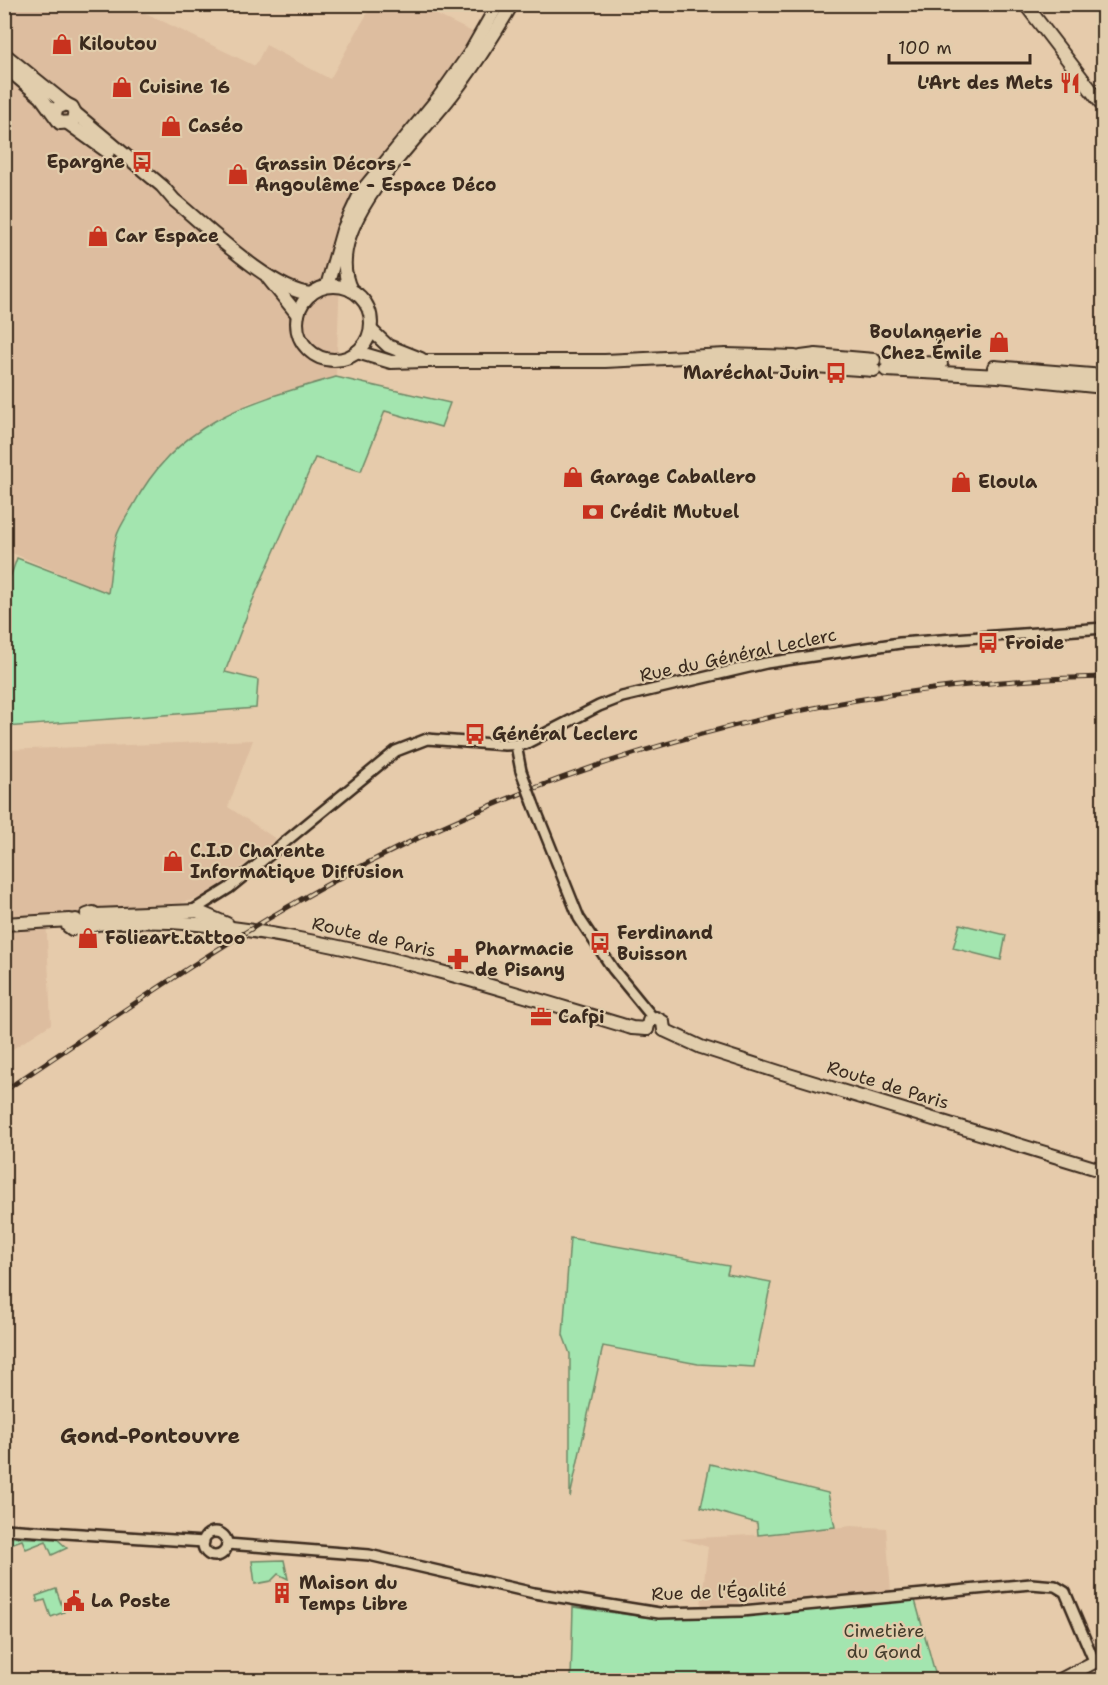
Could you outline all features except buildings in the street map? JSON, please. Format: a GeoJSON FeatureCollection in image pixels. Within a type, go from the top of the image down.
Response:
{"type":"FeatureCollection","features":[{"type":"Feature","properties":{"kind":"main road"},"geometry":{"type":"LineString","coordinates":[[327,286],[343,230],[361,192],[375,172],[439,97],[470,52],[498,4]]}},
{"type":"Feature","properties":{"kind":"main road"},"geometry":{"type":"LineString","coordinates":[[351,290],[344,273],[349,240],[368,198],[482,56],[512,4]]}},
{"type":"Feature","properties":{"kind":"main road"},"geometry":{"type":"LineString","coordinates":[[1025,4],[1104,107]]}},
{"type":"Feature","properties":{"kind":"main road"},"geometry":{"type":"LineString","coordinates":[[4,54],[70,114],[162,186],[174,200],[266,274],[294,290],[311,294]]}},
{"type":"Feature","properties":{"kind":"main road"},"geometry":{"type":"LineString","coordinates":[[4,66],[41,97],[55,114],[57,108],[70,114]]}},
{"type":"Feature","properties":{"kind":"main road"},"geometry":{"type":"LineString","coordinates":[[266,274],[298,315]]}},
{"type":"Feature","properties":{"kind":"main road"},"geometry":{"type":"LineString","coordinates":[[327,286],[340,286],[351,290],[361,297],[368,307],[370,330],[357,352],[338,360],[317,356],[299,336],[298,315],[303,303],[311,294],[327,286]]}},
{"type":"Feature","properties":{"kind":"main road"},"geometry":{"type":"LineString","coordinates":[[370,330],[388,346],[425,361]]}},
{"type":"Feature","properties":{"kind":"main road"},"geometry":{"type":"LineString","coordinates":[[357,352],[391,362],[605,361],[647,364],[798,361],[816,355],[880,365],[1104,387]]}},
{"type":"Feature","properties":{"kind":"main road"},"geometry":{"type":"LineString","coordinates":[[880,365],[1104,376]]}},
{"type":"Feature","properties":{"kind":"main road","name":"Route de Paris"},"geometry":{"type":"LineString","coordinates":[[4,931],[197,910],[230,926]]}},
{"type":"Feature","properties":{"kind":"main road","name":"Route de Paris"},"geometry":{"type":"LineString","coordinates":[[4,924],[117,922],[230,926],[385,956],[632,1028],[650,1024],[654,1036],[664,1030],[701,1047],[769,1069],[1104,1171]]}},
{"type":"Feature","properties":{"kind":"main road"},"geometry":{"type":"LineString","coordinates":[[1060,1680],[1099,1660]]}},
{"type":"Feature","properties":{"kind":"street","name":"Rue du Général Leclerc"},"geometry":{"type":"LineString","coordinates":[[197,910],[230,888],[396,751],[413,742],[434,739],[516,746],[533,741],[599,706],[632,694],[724,671],[851,649],[962,637],[1104,628]]}},
{"type":"Feature","properties":{"kind":"street"},"geometry":{"type":"LineString","coordinates":[[516,746],[520,771],[579,918],[650,1024]]}},
{"type":"Feature","properties":{"kind":"street","name":"Route de Paris"},"geometry":{"type":"LineString","coordinates":[[117,922],[197,910]]}},
{"type":"Feature","properties":{"kind":"street"},"geometry":{"type":"LineString","coordinates":[[4,1529],[204,1542]]}},
{"type":"Feature","properties":{"kind":"street"},"geometry":{"type":"LineString","coordinates":[[215,1532],[222,1534],[227,1544],[223,1553],[213,1556],[207,1552],[204,1542],[207,1535],[215,1532]]}},
{"type":"Feature","properties":{"kind":"street","name":"Rue de l'Égalité"},"geometry":{"type":"LineString","coordinates":[[227,1544],[369,1555],[534,1593],[659,1613],[742,1611],[1031,1584],[1061,1589],[1099,1660]]}},
{"type":"Feature","properties":{"kind":"shaded area"},"geometry":{"type":"Polygon","coordinates":[[[4,5],[129,5],[255,66],[266,45],[330,79],[372,5],[416,5],[485,38],[420,127],[341,254],[336,377],[248,403],[116,537],[108,593],[5,550],[4,5]]]}},
{"type":"Feature","properties":{"kind":"shaded area"},"geometry":{"type":"Polygon","coordinates":[[[253,740],[228,807],[276,839],[216,888],[200,898],[180,903],[46,915],[51,1024],[5,1054],[5,750],[253,740]]]}},
{"type":"Feature","properties":{"kind":"shaded area"},"geometry":{"type":"Polygon","coordinates":[[[851,1526],[886,1528],[891,1592],[701,1606],[708,1547],[681,1539],[786,1533],[851,1526]]]}},
{"type":"Feature","properties":{"kind":"green space"},"geometry":{"type":"Polygon","coordinates":[[[336,377],[450,403],[441,427],[385,411],[361,471],[315,458],[252,602],[225,672],[258,680],[256,708],[5,727],[5,592],[17,558],[108,593],[113,552],[119,530],[151,477],[172,453],[194,434],[246,406],[336,377]]]}},
{"type":"Feature","properties":{"kind":"green space"},"geometry":{"type":"Polygon","coordinates":[[[960,924],[1006,935],[1001,960],[953,948],[960,924]]]}},
{"type":"Feature","properties":{"kind":"green space"},"geometry":{"type":"Polygon","coordinates":[[[570,1238],[729,1266],[727,1274],[771,1282],[754,1367],[698,1364],[603,1346],[570,1497],[570,1354],[563,1335],[570,1238]]]}},
{"type":"Feature","properties":{"kind":"green space"},"geometry":{"type":"Polygon","coordinates":[[[710,1464],[828,1493],[835,1527],[758,1535],[757,1523],[701,1507],[710,1464]]]}},
{"type":"Feature","properties":{"kind":"green space"},"geometry":{"type":"Polygon","coordinates":[[[5,1537],[57,1539],[67,1548],[52,1555],[46,1541],[26,1549],[22,1540],[5,1546],[5,1537]]]}},
{"type":"Feature","properties":{"kind":"green space"},"geometry":{"type":"Polygon","coordinates":[[[284,1560],[288,1579],[278,1574],[271,1581],[255,1584],[252,1561],[284,1560]]]}},
{"type":"Feature","properties":{"kind":"green space"},"geometry":{"type":"Polygon","coordinates":[[[56,1589],[64,1612],[51,1617],[45,1600],[38,1602],[36,1596],[56,1589]]]}},
{"type":"Feature","properties":{"kind":"green space","name":"Cimetière du Gond"},"geometry":{"type":"Polygon","coordinates":[[[915,1600],[937,1680],[571,1680],[573,1607],[644,1617],[691,1618],[915,1600]]]}},
{"type":"Feature","properties":{"kind":"railway"},"geometry":{"type":"LineString","coordinates":[[4,1091],[282,910],[413,840],[507,799],[603,764],[700,734],[800,711],[901,693],[1002,682],[1104,677]]}},
{"type":"Feature","properties":{"kind":"place","name":"Kiloutou"},"geometry":{"type":"Point","coordinates":[62,44]}},
{"type":"Feature","properties":{"kind":"place","name":"L'Art des Mets"},"geometry":{"type":"Point","coordinates":[1070,83]}},
{"type":"Feature","properties":{"kind":"place","name":"Cuisine 16"},"geometry":{"type":"Point","coordinates":[122,87]}},
{"type":"Feature","properties":{"kind":"place","name":"Caséo"},"geometry":{"type":"Point","coordinates":[171,126]}},
{"type":"Feature","properties":{"kind":"place","name":"Epargne"},"geometry":{"type":"Point","coordinates":[142,162]}},
{"type":"Feature","properties":{"kind":"place","name":"Grassin Décors - Angoulême - Espace Déco"},"geometry":{"type":"Point","coordinates":[238,174]}},
{"type":"Feature","properties":{"kind":"place","name":"Car Espace"},"geometry":{"type":"Point","coordinates":[98,236]}},
{"type":"Feature","properties":{"kind":"place","name":"Boulangerie Chez Émile"},"geometry":{"type":"Point","coordinates":[999,342]}},
{"type":"Feature","properties":{"kind":"place","name":"Maréchal Juin"},"geometry":{"type":"Point","coordinates":[836,373]}},
{"type":"Feature","properties":{"kind":"place","name":"Garage Caballero"},"geometry":{"type":"Point","coordinates":[573,477]}},
{"type":"Feature","properties":{"kind":"place","name":"Eloula"},"geometry":{"type":"Point","coordinates":[961,482]}},
{"type":"Feature","properties":{"kind":"place","name":"Crédit Mutuel"},"geometry":{"type":"Point","coordinates":[593,512]}},
{"type":"Feature","properties":{"kind":"place","name":"Froide"},"geometry":{"type":"Point","coordinates":[988,643]}},
{"type":"Feature","properties":{"kind":"place","name":"Général Leclerc"},"geometry":{"type":"Point","coordinates":[475,734]}},
{"type":"Feature","properties":{"kind":"place","name":"C.I.D Charente Informatique Diffusion"},"geometry":{"type":"Point","coordinates":[173,861]}},
{"type":"Feature","properties":{"kind":"place","name":"Folieart.tattoo"},"geometry":{"type":"Point","coordinates":[88,938]}},
{"type":"Feature","properties":{"kind":"place","name":"Ferdinand Buisson"},"geometry":{"type":"Point","coordinates":[600,943]}},
{"type":"Feature","properties":{"kind":"place","name":"Pharmacie de Pisany"},"geometry":{"type":"Point","coordinates":[458,959]}},
{"type":"Feature","properties":{"kind":"place","name":"Cafpi"},"geometry":{"type":"Point","coordinates":[541,1017]}},
{"type":"Feature","properties":{"kind":"place","name":"Maison du Temps Libre"},"geometry":{"type":"Point","coordinates":[282,1593]}},
{"type":"Feature","properties":{"kind":"place","name":"La Poste"},"geometry":{"type":"Point","coordinates":[74,1601]}},
{"type":"Feature","properties":{"kind":"district","name":"Gond-Pontouvre"},"geometry":{"type":"Point","coordinates":[150,1436]}}]}
